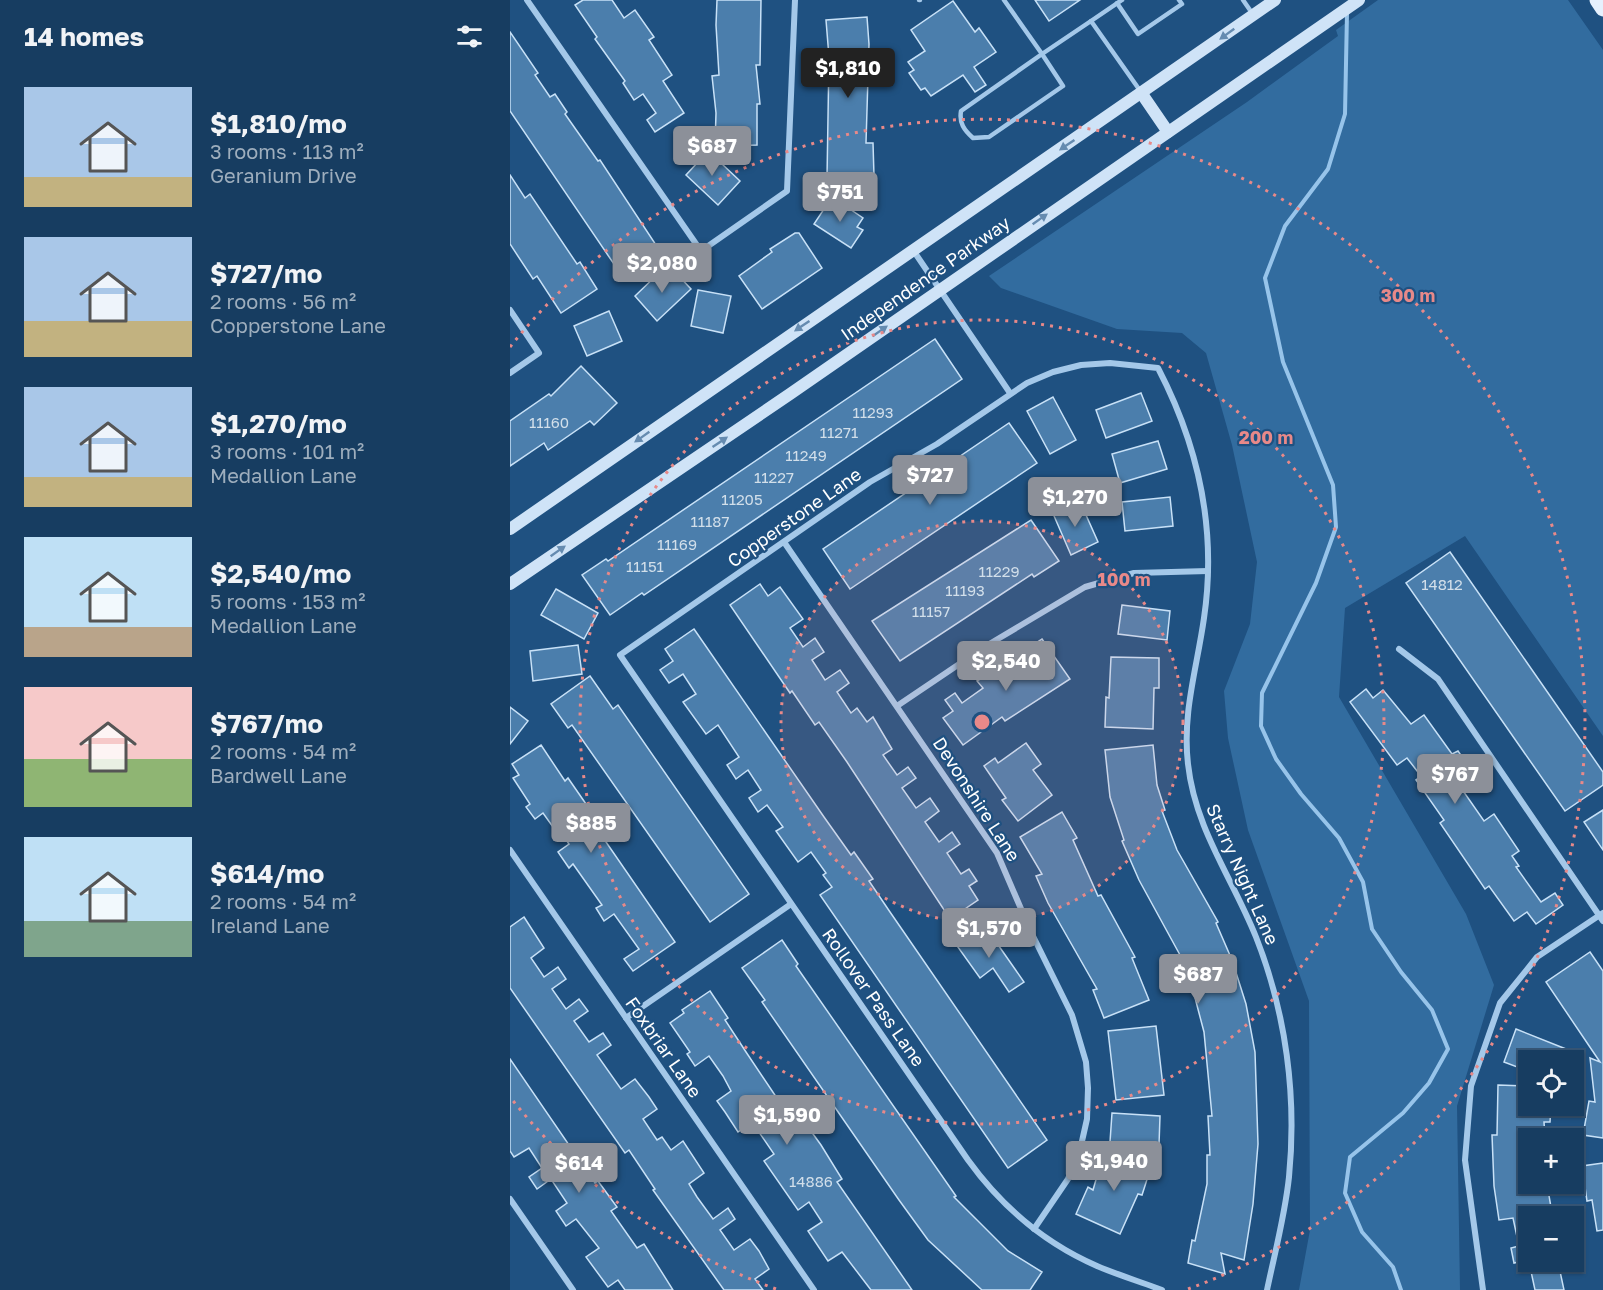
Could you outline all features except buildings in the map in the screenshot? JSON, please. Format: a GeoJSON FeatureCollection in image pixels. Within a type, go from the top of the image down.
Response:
{"type":"FeatureCollection","features":[{"type":"Feature","properties":{"kind":"main road","name":"Independence Parkway"},"geometry":{"type":"LineString","coordinates":[[510,530],[1275,0]]}},
{"type":"Feature","properties":{"kind":"main road"},"geometry":{"type":"LineString","coordinates":[[1597,0],[1603,9]]}},
{"type":"Feature","properties":{"kind":"main road","name":"Independence Parkway"},"geometry":{"type":"LineString","coordinates":[[510,584],[780,401],[1357,1]]}},
{"type":"Feature","properties":{"kind":"main road"},"geometry":{"type":"LineString","coordinates":[[1142,94],[1168,132]]}},
{"type":"Feature","properties":{"kind":"street"},"geometry":{"type":"LineString","coordinates":[[527,0],[701,251],[787,191],[795,0]]}},
{"type":"Feature","properties":{"kind":"street"},"geometry":{"type":"LineString","coordinates":[[913,249],[1010,393]]}},
{"type":"Feature","properties":{"kind":"street"},"geometry":{"type":"LineString","coordinates":[[510,310],[538,353],[510,373]]}},
{"type":"Feature","properties":{"kind":"street","name":"Copperstone Lane"},"geometry":{"type":"LineString","coordinates":[[620,655],[870,482],[921,454],[1010,393],[1040,377],[1081,365],[1110,363],[1158,368]]}},
{"type":"Feature","properties":{"kind":"street","name":"Starry Night Lane"},"geometry":{"type":"LineString","coordinates":[[1158,368],[1178,410],[1197,466],[1206,524],[1208,571],[1204,618],[1188,704],[1186,744],[1191,784],[1209,842],[1245,911],[1265,962],[1282,1024],[1291,1096],[1289,1178],[1267,1290]]}},
{"type":"Feature","properties":{"kind":"street","name":"Devonshire Lane"},"geometry":{"type":"LineString","coordinates":[[784,542],[997,853],[1030,932],[1065,998],[1083,1049],[1088,1104],[1080,1150],[1060,1193],[1034,1229]]}},
{"type":"Feature","properties":{"kind":"street"},"geometry":{"type":"LineString","coordinates":[[897,706],[980,650],[1085,587],[1134,573],[1208,571]]}},
{"type":"Feature","properties":{"kind":"street"},"geometry":{"type":"LineString","coordinates":[[1399,649],[1438,679],[1602,917],[1537,957],[1500,1003],[1471,1086],[1465,1160],[1483,1290]]}},
{"type":"Feature","properties":{"kind":"street","name":"Rollover Pass Lane"},"geometry":{"type":"LineString","coordinates":[[620,655],[979,1176],[1005,1204],[1034,1229],[1082,1259],[1158,1289]]}},
{"type":"Feature","properties":{"kind":"street","name":"Foxbriar Lane"},"geometry":{"type":"LineString","coordinates":[[510,850],[814,1290]]}},
{"type":"Feature","properties":{"kind":"street"},"geometry":{"type":"LineString","coordinates":[[626,1018],[791,904]]}},
{"type":"Feature","properties":{"kind":"street"},"geometry":{"type":"LineString","coordinates":[[510,1199],[573,1290]]}},
{"type":"Feature","properties":{"kind":"lane"},"geometry":{"type":"LineString","coordinates":[[1004,0],[1042,54],[1063,86],[989,137],[973,138],[965,130],[960,120],[961,111],[1042,54],[1091,21],[1120,2],[1138,34],[1182,4],[1179,0]]}},
{"type":"Feature","properties":{"kind":"lane"},"geometry":{"type":"LineString","coordinates":[[1243,0],[1254,15]]}},
{"type":"Feature","properties":{"kind":"lane"},"geometry":{"type":"LineString","coordinates":[[1091,21],[1142,94]]}},
{"type":"Feature","properties":{"kind":"shaded area"},"geometry":{"type":"Polygon","coordinates":[[[1378,0],[1568,0],[1603,50],[1603,736],[1465,536],[1345,608],[1339,697],[1466,914],[1494,985],[1457,1106],[1460,1290],[1299,1290],[1310,1230],[1309,1001],[1248,830],[1228,738],[1224,691],[1250,624],[1257,562],[1232,445],[1206,353],[1182,333],[1117,329],[1001,288],[989,276],[1247,102],[1338,36],[1336,30],[1378,0]]]}},
{"type":"Feature","properties":{"kind":"waterway"},"geometry":{"type":"LineString","coordinates":[[1347,13],[1345,114],[1328,169],[1285,226],[1265,278],[1283,362],[1333,485],[1336,527],[1316,583],[1262,693],[1261,726],[1276,759],[1301,794],[1339,838],[1363,882],[1372,929],[1401,972],[1432,1010],[1448,1049],[1429,1083],[1403,1113],[1350,1157],[1345,1193],[1362,1232],[1393,1267],[1401,1290]]}}]}
